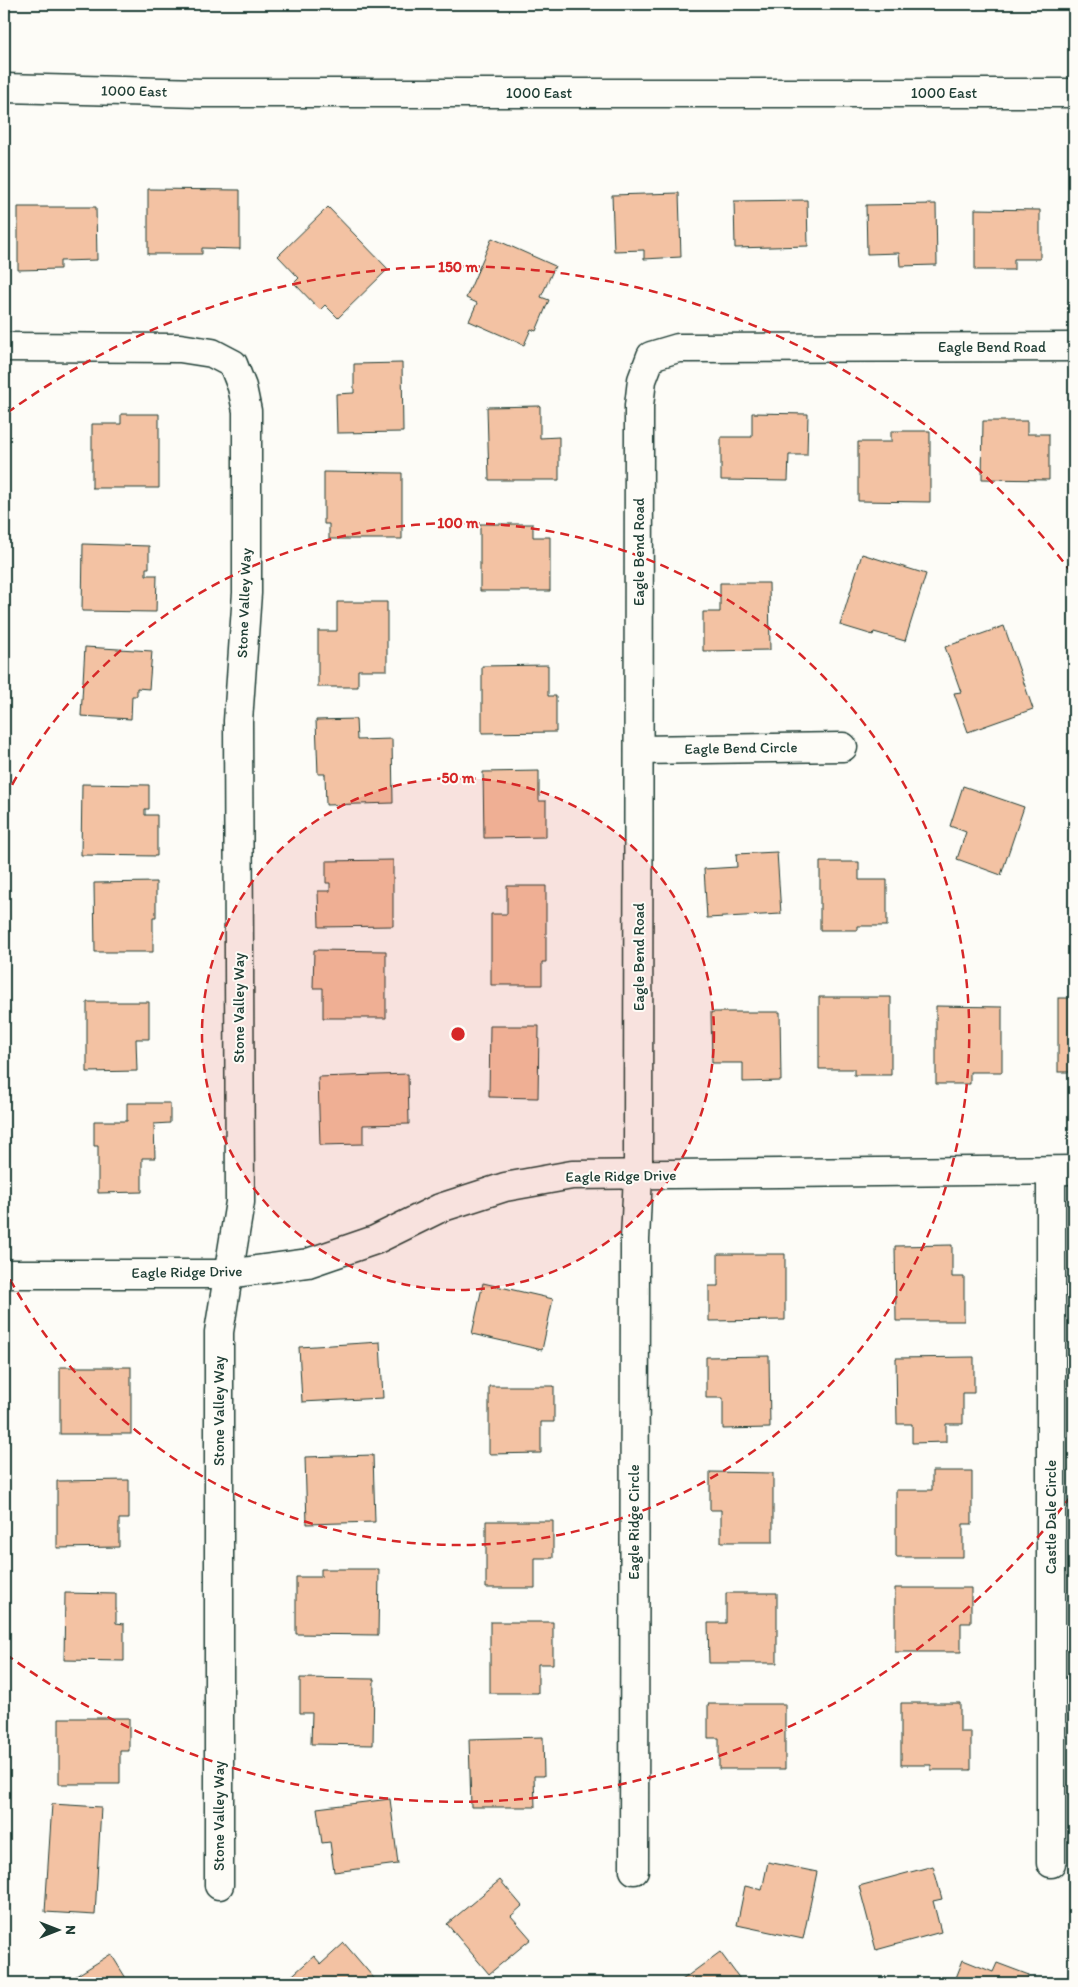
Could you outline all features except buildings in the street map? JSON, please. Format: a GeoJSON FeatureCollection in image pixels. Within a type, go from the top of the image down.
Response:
{"type":"FeatureCollection","features":[{"type":"Feature","properties":{"kind":"street","name":"1000 East"},"geometry":{"type":"LineString","coordinates":[[4,88],[201,93],[1074,92]]}},
{"type":"Feature","properties":{"kind":"street","name":"Stone Valley Way"},"geometry":{"type":"LineString","coordinates":[[4,347],[180,348],[212,353],[233,364],[242,387],[247,412],[247,592],[238,721],[240,1202],[218,1332],[218,1884]]}},
{"type":"Feature","properties":{"kind":"street","name":"Eagle Bend Road"},"geometry":{"type":"LineString","coordinates":[[638,1174],[639,406],[642,380],[651,356],[678,348],[704,347],[1074,347]]}},
{"type":"Feature","properties":{"kind":"street","name":"Eagle Bend Circle"},"geometry":{"type":"LineString","coordinates":[[639,750],[843,747]]}},
{"type":"Feature","properties":{"kind":"street","name":"Eagle Ridge Drive"},"geometry":{"type":"LineString","coordinates":[[4,1274],[228,1274],[308,1263],[375,1240],[440,1208],[505,1187],[572,1175],[1063,1171]]}},
{"type":"Feature","properties":{"kind":"street","name":"Castle Dale Circle"},"geometry":{"type":"LineString","coordinates":[[1051,1863],[1063,1171]]}},
{"type":"Feature","properties":{"kind":"street","name":"Eagle Ridge Circle"},"geometry":{"type":"LineString","coordinates":[[634,1870],[635,1240],[638,1174]]}}]}
